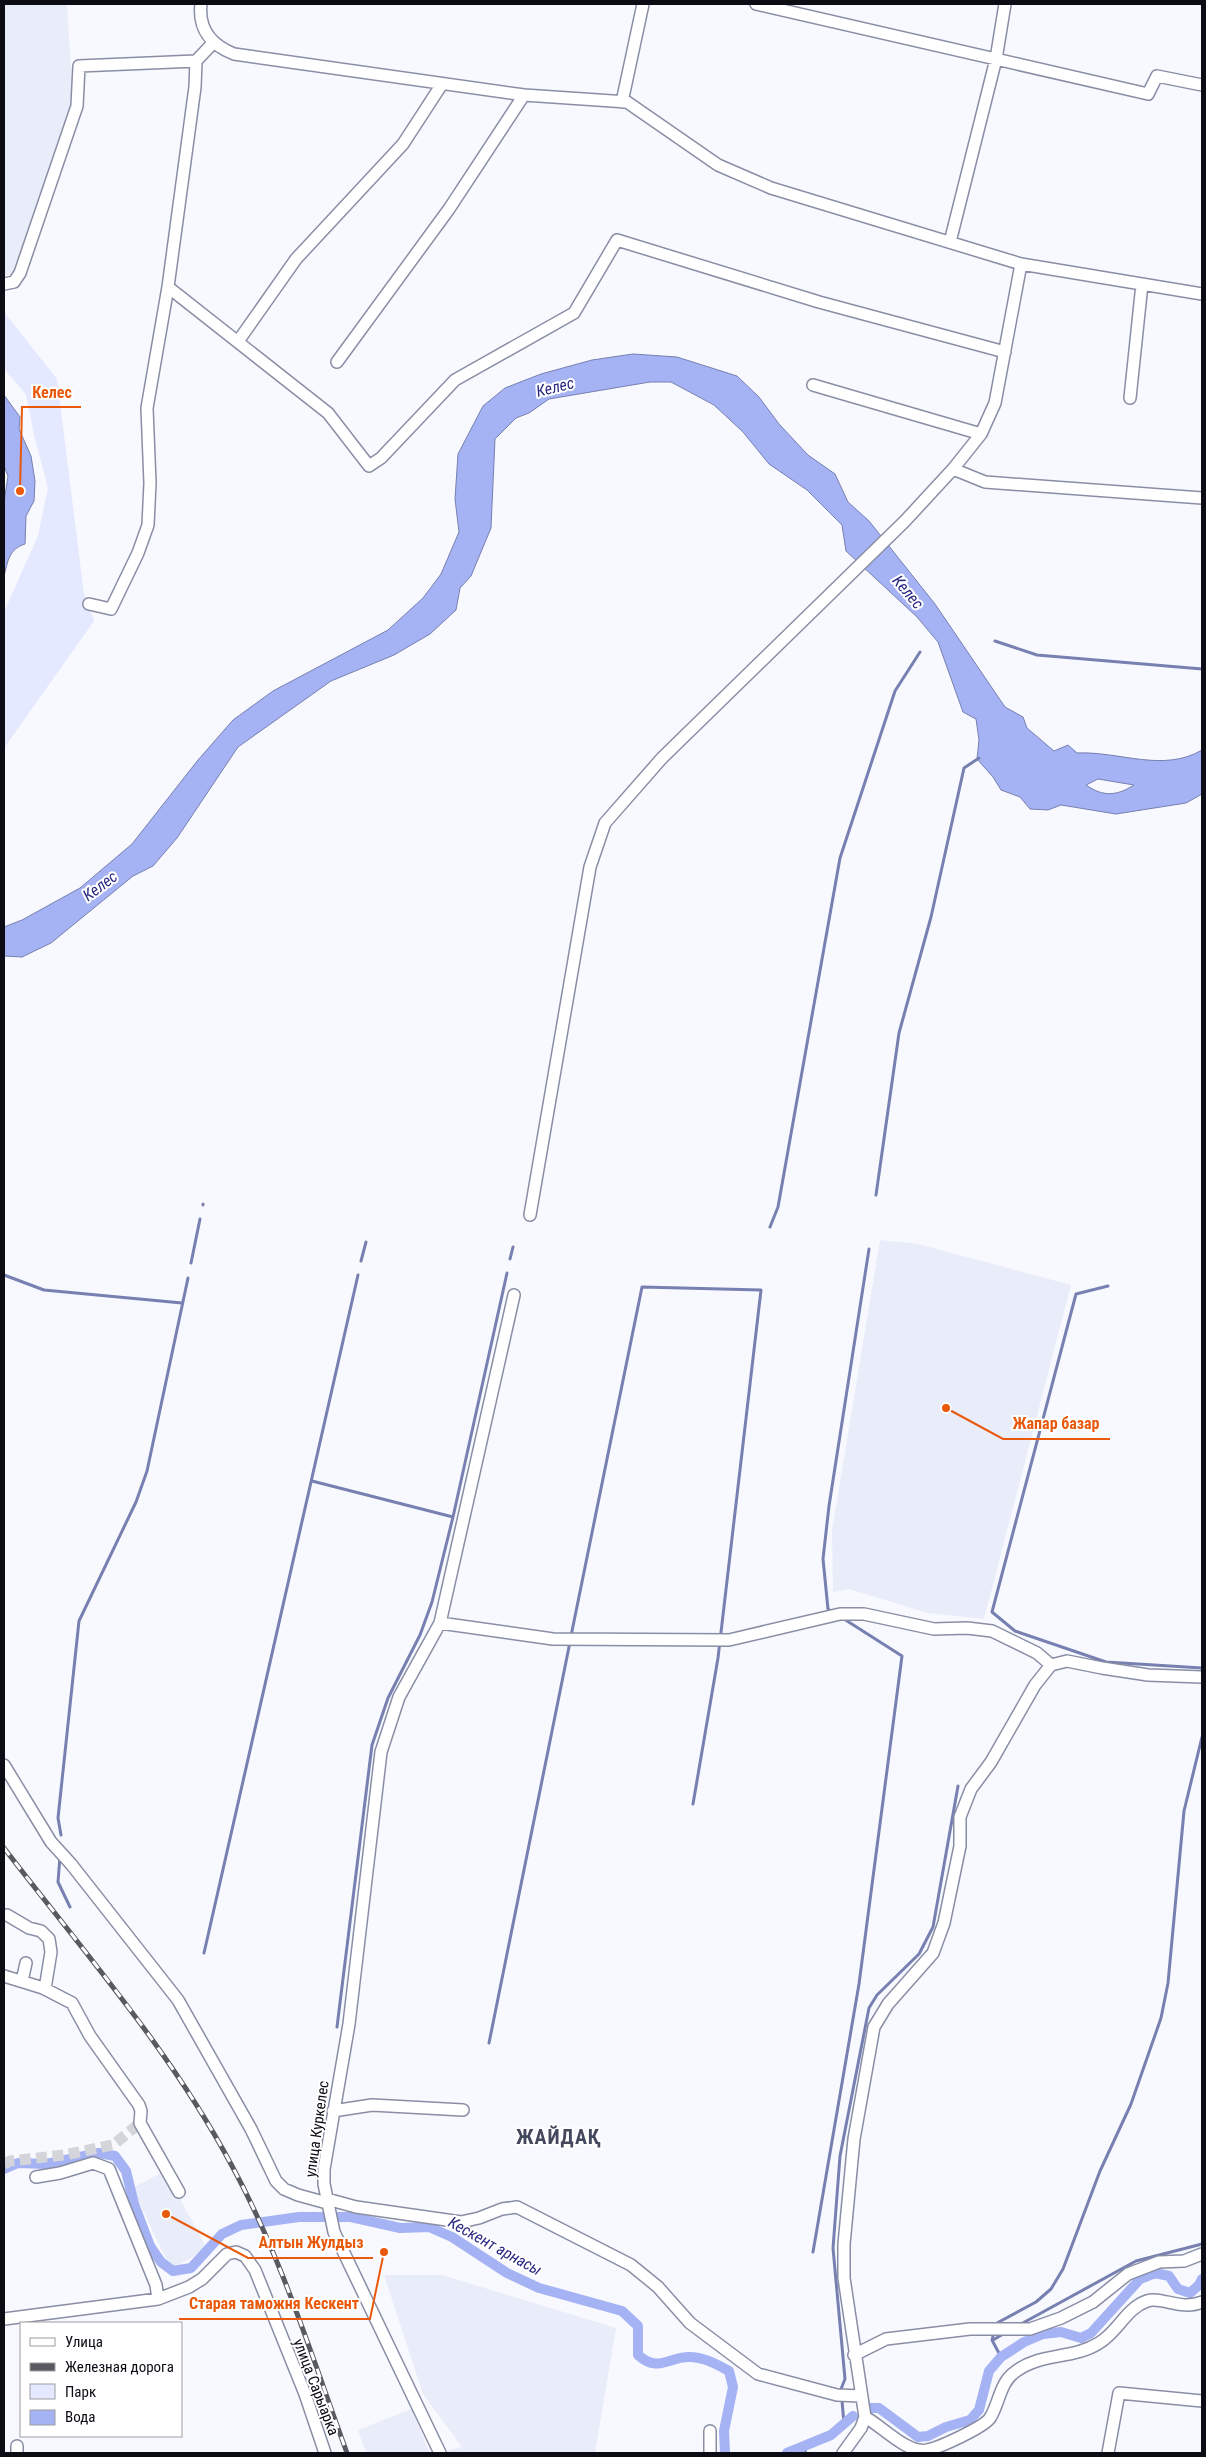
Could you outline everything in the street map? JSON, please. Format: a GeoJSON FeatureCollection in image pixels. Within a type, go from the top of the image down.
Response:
{"type":"FeatureCollection","features":[{"type":"Feature","properties":{"kind":"street"},"geometry":{"type":"LineString","coordinates":[[201,4],[203,28],[213,43],[234,54],[524,95],[626,102],[718,165],[771,188],[1021,264],[1202,294]]}},
{"type":"Feature","properties":{"kind":"street"},"geometry":{"type":"LineString","coordinates":[[622,102],[643,4]]}},
{"type":"Feature","properties":{"kind":"street"},"geometry":{"type":"LineString","coordinates":[[756,4],[1148,94],[1157,76],[1202,85]]}},
{"type":"Feature","properties":{"kind":"street"},"geometry":{"type":"LineString","coordinates":[[950,242],[996,59],[1005,4]]}},
{"type":"Feature","properties":{"kind":"street"},"geometry":{"type":"LineString","coordinates":[[89,604],[111,609],[138,554],[148,525],[150,483],[146,408],[168,286],[195,87],[196,61],[213,43]]}},
{"type":"Feature","properties":{"kind":"street"},"geometry":{"type":"LineString","coordinates":[[4,284],[14,282],[20,274],[77,106],[79,66],[196,61]]}},
{"type":"Feature","properties":{"kind":"street"},"geometry":{"type":"LineString","coordinates":[[239,340],[296,258],[403,144],[442,84]]}},
{"type":"Feature","properties":{"kind":"street"},"geometry":{"type":"LineString","coordinates":[[338,362],[449,209],[524,95]]}},
{"type":"Feature","properties":{"kind":"street"},"geometry":{"type":"LineString","coordinates":[[168,286],[239,340],[328,412],[369,466],[381,458],[455,380],[574,313],[617,240],[819,302],[1005,352]]}},
{"type":"Feature","properties":{"kind":"street"},"geometry":{"type":"LineString","coordinates":[[530,1215],[590,867],[605,823],[662,758],[905,521],[953,469],[981,434],[995,403],[1021,264]]}},
{"type":"Feature","properties":{"kind":"street"},"geometry":{"type":"LineString","coordinates":[[1130,398],[1142,284]]}},
{"type":"Feature","properties":{"kind":"street"},"geometry":{"type":"LineString","coordinates":[[813,385],[981,434]]}},
{"type":"Feature","properties":{"kind":"street"},"geometry":{"type":"LineString","coordinates":[[953,469],[985,482],[1202,498]]}},
{"type":"Feature","properties":{"kind":"street","name":"улица Куркелес"},"geometry":{"type":"LineString","coordinates":[[440,2453],[334,2232],[328,2205],[324,2169],[348,2024],[380,1752],[399,1697],[440,1623],[514,1295]]}},
{"type":"Feature","properties":{"kind":"street"},"geometry":{"type":"LineString","coordinates":[[440,1623],[553,1639],[729,1640],[840,1614],[864,1614],[934,1630],[968,1628],[992,1631],[1037,1653],[1051,1665]]}},
{"type":"Feature","properties":{"kind":"street"},"geometry":{"type":"LineString","coordinates":[[843,2453],[862,2428],[865,2417],[854,2355],[844,2278],[844,2244],[854,2138],[874,2028],[888,2004],[933,1953],[944,1923],[960,1846],[960,1817],[971,1789],[991,1762],[1035,1685],[1051,1665],[1068,1661],[1148,1674],[1202,1678]]}},
{"type":"Feature","properties":{"kind":"street"},"geometry":{"type":"LineString","coordinates":[[4,1765],[51,1842],[71,1864],[178,2000],[252,2129],[276,2181],[284,2189],[328,2205],[356,2207],[461,2222],[479,2218],[502,2209],[517,2207],[631,2265],[658,2287],[690,2323],[758,2374],[841,2395],[861,2396]]}},
{"type":"Feature","properties":{"kind":"street"},"geometry":{"type":"LineString","coordinates":[[7,1915],[29,1928],[40,1931],[49,1939],[51,1952],[45,1989]]}},
{"type":"Feature","properties":{"kind":"street"},"geometry":{"type":"LineString","coordinates":[[22,1981],[26,1963]]}},
{"type":"Feature","properties":{"kind":"street"},"geometry":{"type":"LineString","coordinates":[[4,1976],[60,1995],[75,2006],[90,2036],[139,2105],[141,2111],[140,2123],[179,2192]]}},
{"type":"Feature","properties":{"kind":"street"},"geometry":{"type":"LineString","coordinates":[[333,2112],[372,2105],[463,2110]]}},
{"type":"Feature","properties":{"kind":"street"},"geometry":{"type":"LineString","coordinates":[[4,2318],[158,2299],[156,2285],[110,2169],[93,2163],[60,2173],[36,2177]]}},
{"type":"Feature","properties":{"kind":"street","name":"улица Сарыарка"},"geometry":{"type":"LineString","coordinates":[[158,2299],[202,2280],[227,2254],[239,2252],[248,2258],[261,2285],[305,2394],[325,2453]]}},
{"type":"Feature","properties":{"kind":"street"},"geometry":{"type":"LineString","coordinates":[[854,2355],[886,2339],[970,2329],[1030,2329],[1060,2318],[1092,2302],[1128,2274],[1159,2262],[1184,2261],[1202,2254]]}},
{"type":"Feature","properties":{"kind":"street"},"geometry":{"type":"LineString","coordinates":[[865,2417],[878,2424],[908,2448],[926,2451],[981,2427],[990,2418],[1003,2387],[1013,2372],[1041,2358],[1064,2357],[1102,2342],[1136,2306],[1149,2300],[1179,2305],[1194,2305],[1202,2302]]}},
{"type":"Feature","properties":{"kind":"street"},"geometry":{"type":"LineString","coordinates":[[1108,2453],[1119,2393],[1202,2401]]}},
{"type":"Feature","properties":{"kind":"street"},"geometry":{"type":"LineString","coordinates":[[710,2431],[710,2453]]}},
{"type":"Feature","properties":{"kind":"shaded area"},"geometry":{"type":"Polygon","coordinates":[[[4,4],[67,4],[73,104],[14,271],[4,277],[4,4]]]}},
{"type":"Feature","properties":{"kind":"shaded area"},"geometry":{"type":"Polygon","coordinates":[[[880,1240],[918,1244],[1071,1285],[984,1619],[928,1613],[849,1589],[833,1592],[832,1531],[880,1240]]]}},
{"type":"Feature","properties":{"kind":"shaded area"},"geometry":{"type":"Polygon","coordinates":[[[165,2171],[207,2249],[171,2269],[132,2188],[165,2171]]]}},
{"type":"Feature","properties":{"kind":"shaded area"},"geometry":{"type":"Polygon","coordinates":[[[384,2275],[442,2275],[616,2328],[595,2453],[447,2453],[446,2451],[462,2447],[423,2394],[384,2275]]]}},
{"type":"Feature","properties":{"kind":"shaded area"},"geometry":{"type":"Polygon","coordinates":[[[411,2409],[430,2453],[366,2453],[358,2430],[411,2409]]]}},
{"type":"Feature","properties":{"kind":"green space"},"geometry":{"type":"Polygon","coordinates":[[[4,312],[57,379],[84,594],[94,621],[4,748],[4,612],[38,536],[48,488],[34,435],[26,394],[4,369],[4,312]]]}},
{"type":"Feature","properties":{"kind":"water","name":"Келес"},"geometry":{"type":"Polygon","coordinates":[[[633,354],[677,357],[737,376],[759,397],[779,424],[808,455],[835,474],[848,502],[869,521],[935,604],[1005,707],[1023,717],[1027,728],[1054,751],[1068,745],[1077,753],[1093,753],[1156,761],[1187,757],[1202,750],[1202,794],[1186,803],[1116,814],[1061,805],[1048,810],[1030,809],[1020,797],[1001,790],[993,777],[977,759],[979,740],[976,719],[963,712],[938,642],[917,617],[846,551],[842,525],[807,490],[769,464],[743,432],[714,405],[671,382],[650,382],[549,399],[529,413],[516,418],[495,439],[491,528],[471,576],[460,588],[456,610],[430,634],[394,655],[331,681],[238,747],[177,838],[153,866],[133,876],[51,943],[22,957],[4,956],[4,927],[22,920],[80,888],[132,844],[198,760],[233,720],[273,691],[388,630],[423,598],[441,574],[459,532],[455,499],[458,454],[483,406],[505,388],[541,374],[592,360],[633,354]],[[1098,779],[1086,785],[1098,792],[1110,794],[1128,789],[1134,785],[1098,779]]]}},
{"type":"Feature","properties":{"kind":"water"},"geometry":{"type":"Polygon","coordinates":[[[4,395],[20,417],[19,429],[31,456],[35,481],[34,501],[26,516],[25,544],[12,552],[4,576],[4,502],[8,476],[4,466],[4,395]]]}},
{"type":"Feature","properties":{"kind":"waterway"},"geometry":{"type":"LineString","coordinates":[[995,641],[1037,655],[1202,669]]}},
{"type":"Feature","properties":{"kind":"waterway"},"geometry":{"type":"LineString","coordinates":[[770,1227],[778,1207],[840,858],[895,691],[920,652]]}},
{"type":"Feature","properties":{"kind":"waterway"},"geometry":{"type":"LineString","coordinates":[[876,1195],[899,1033],[931,917],[964,768],[979,758]]}},
{"type":"Feature","properties":{"kind":"waterway"},"geometry":{"type":"LineString","coordinates":[[191,1263],[200,1219]]}},
{"type":"Feature","properties":{"kind":"waterway"},"geometry":{"type":"LineString","coordinates":[[361,1261],[366,1242]]}},
{"type":"Feature","properties":{"kind":"waterway"},"geometry":{"type":"LineString","coordinates":[[510,1259],[513,1247]]}},
{"type":"Feature","properties":{"kind":"waterway"},"geometry":{"type":"LineString","coordinates":[[834,1613],[828,1609],[823,1559],[829,1506],[869,1249]]}},
{"type":"Feature","properties":{"kind":"waterway"},"geometry":{"type":"LineString","coordinates":[[453,1517],[507,1273]]}},
{"type":"Feature","properties":{"kind":"waterway"},"geometry":{"type":"LineString","coordinates":[[4,1275],[44,1290],[182,1303]]}},
{"type":"Feature","properties":{"kind":"waterway"},"geometry":{"type":"LineString","coordinates":[[204,1953],[358,1275]]}},
{"type":"Feature","properties":{"kind":"waterway"},"geometry":{"type":"LineString","coordinates":[[61,1835],[58,1818],[79,1621],[136,1502],[147,1471],[188,1278]]}},
{"type":"Feature","properties":{"kind":"waterway"},"geometry":{"type":"LineString","coordinates":[[1108,1286],[1076,1294],[992,1612],[1015,1631],[1106,1662],[1202,1668]]}},
{"type":"Feature","properties":{"kind":"waterway"},"geometry":{"type":"LineString","coordinates":[[571,1636],[642,1287],[761,1290],[718,1658],[693,1804]]}},
{"type":"Feature","properties":{"kind":"waterway"},"geometry":{"type":"LineString","coordinates":[[312,1481],[453,1517],[432,1602],[420,1635],[388,1698],[372,1745],[337,2027]]}},
{"type":"Feature","properties":{"kind":"waterway"},"geometry":{"type":"LineString","coordinates":[[813,2252],[859,1984],[902,1656],[844,1619]]}},
{"type":"Feature","properties":{"kind":"waterway"},"geometry":{"type":"LineString","coordinates":[[489,2043],[570,1642]]}},
{"type":"Feature","properties":{"kind":"waterway"},"geometry":{"type":"LineString","coordinates":[[996,2326],[997,2323],[1036,2302],[1051,2289],[1063,2269],[1100,2171],[1131,2104],[1161,2018],[1168,1983],[1184,1811],[1202,1737]]}},
{"type":"Feature","properties":{"kind":"waterway"},"geometry":{"type":"LineString","coordinates":[[844,2424],[841,2389],[845,2379],[833,2248],[840,2156],[869,2008],[877,1995],[919,1954],[933,1927],[958,1786]]}},
{"type":"Feature","properties":{"kind":"waterway"},"geometry":{"type":"LineString","coordinates":[[60,1856],[58,1882],[70,1907]]}},
{"type":"Feature","properties":{"kind":"waterway","name":"Кескент арнасы"},"geometry":{"type":"LineString","coordinates":[[4,2169],[18,2163],[46,2164],[99,2153],[115,2156],[126,2171],[134,2204],[150,2246],[161,2262],[173,2271],[191,2268],[222,2234],[241,2225],[299,2217],[351,2217],[400,2228],[429,2227],[452,2237],[507,2273],[539,2288],[622,2311],[638,2326],[638,2355],[651,2363],[657,2364],[694,2357],[710,2361],[729,2371],[733,2387],[724,2431],[725,2453]]}},
{"type":"Feature","properties":{"kind":"waterway"},"geometry":{"type":"LineString","coordinates":[[1021,2324],[1136,2261],[1202,2244]]}},
{"type":"Feature","properties":{"kind":"waterway","name":"Кескент арнасы"},"geometry":{"type":"LineString","coordinates":[[870,2408],[879,2408],[918,2437],[928,2436],[946,2427],[970,2420],[979,2410],[989,2371],[1001,2357],[1024,2342],[1043,2334],[1061,2332],[1081,2338],[1091,2333],[1140,2279],[1155,2273],[1169,2276],[1178,2289],[1190,2293],[1199,2285],[1202,2279]]}},
{"type":"Feature","properties":{"kind":"waterway"},"geometry":{"type":"LineString","coordinates":[[994,2332],[992,2340],[1001,2357]]}},
{"type":"Feature","properties":{"kind":"waterway"},"geometry":{"type":"LineString","coordinates":[[993,2340],[1005,2333]]}},
{"type":"Feature","properties":{"kind":"waterway","name":"Кескент арнасы"},"geometry":{"type":"LineString","coordinates":[[787,2453],[831,2435],[853,2416]]}},
{"type":"Feature","properties":{"kind":"waterway"},"geometry":{"type":"LineString","coordinates":[[805,2453],[806,2447]]}},
{"type":"Feature","properties":{"kind":"tunnel"},"geometry":{"type":"LineString","coordinates":[[4,2164],[10,2161],[64,2155],[113,2145],[140,2123]]}},
{"type":"Feature","properties":{"kind":"railway"},"geometry":{"type":"LineString","coordinates":[[4,1848],[125,2002],[154,2042],[182,2082],[232,2166],[250,2200],[281,2271],[347,2453]]}},
{"type":"Feature","properties":{"kind":"place","name":"Келес"},"geometry":{"type":"Point","coordinates":[20,491]}},
{"type":"Feature","properties":{"kind":"place","name":"Жапар базар"},"geometry":{"type":"Point","coordinates":[946,1408]}},
{"type":"Feature","properties":{"kind":"place","name":"Алтын Жулдыз"},"geometry":{"type":"Point","coordinates":[166,2214]}},
{"type":"Feature","properties":{"kind":"place","name":"Старая таможня Кескент"},"geometry":{"type":"Point","coordinates":[384,2252]}},
{"type":"Feature","properties":{"kind":"district","name":"ЖАЙДАҚ"},"geometry":{"type":"Point","coordinates":[559,2137]}}]}
